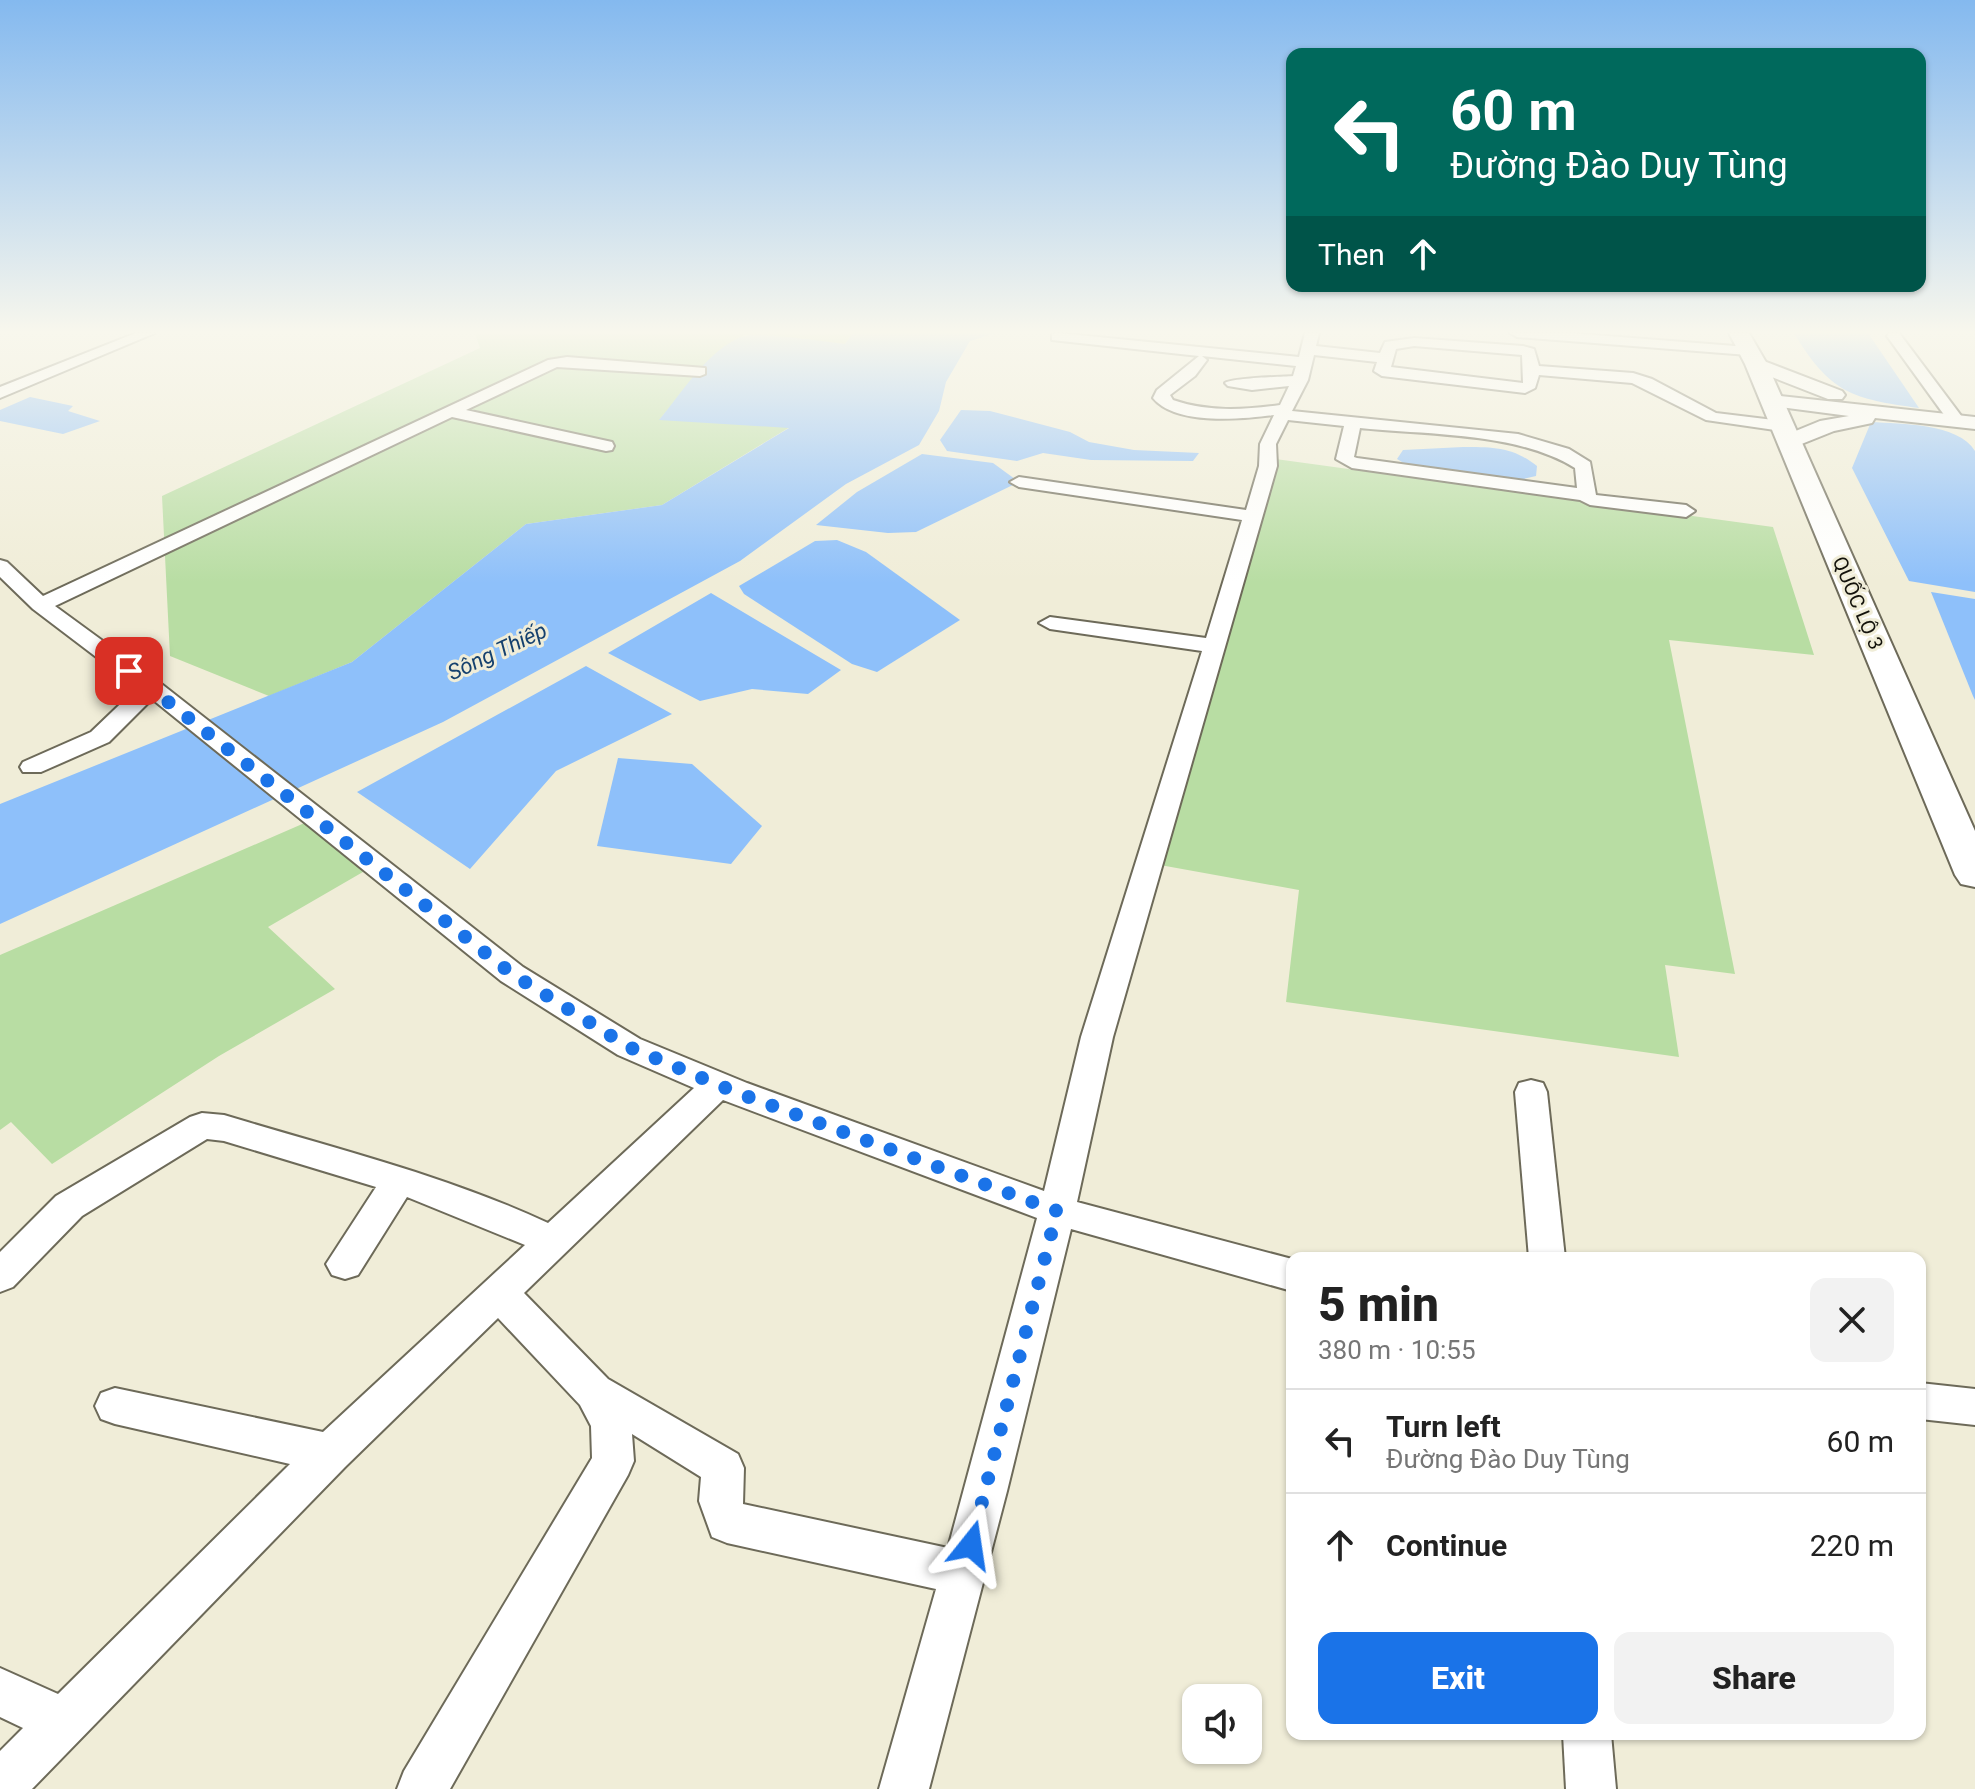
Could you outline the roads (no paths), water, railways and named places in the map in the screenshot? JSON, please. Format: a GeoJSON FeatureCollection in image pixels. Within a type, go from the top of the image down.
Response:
{"type":"FeatureCollection","features":[{"type":"Feature","properties":{"kind":"highway","name":"QUỐC LỘ 3"},"geometry":{"type":"LineString","coordinates":[[1778,416],[1975,875]]}},
{"type":"Feature","properties":{"kind":"main road"},"geometry":{"type":"LineString","coordinates":[[1786,434],[1865,419],[1901,416]]}},
{"type":"Feature","properties":{"kind":"main road"},"geometry":{"type":"LineString","coordinates":[[1933,416],[1966,421]]}},
{"type":"Feature","properties":{"kind":"street"},"geometry":{"type":"LineString","coordinates":[[40,605],[442,416]]}},
{"type":"Feature","properties":{"kind":"street"},"geometry":{"type":"LineString","coordinates":[[472,416],[606,446]]}},
{"type":"Feature","properties":{"kind":"street"},"geometry":{"type":"LineString","coordinates":[[904,1789],[1057,1211],[1097,1037],[1268,466],[1268,444],[1282,416]]}},
{"type":"Feature","properties":{"kind":"street"},"geometry":{"type":"LineString","coordinates":[[1310,416],[1353,424],[1535,443],[1575,458],[1584,466],[1586,495]]}},
{"type":"Feature","properties":{"kind":"street"},"geometry":{"type":"LineString","coordinates":[[1711,416],[1786,434]]}},
{"type":"Feature","properties":{"kind":"street"},"geometry":{"type":"LineString","coordinates":[[1353,424],[1345,459],[1352,463],[1586,495],[1599,503],[1686,511]]}},
{"type":"Feature","properties":{"kind":"street"},"geometry":{"type":"LineString","coordinates":[[1019,482],[1251,516]]}},
{"type":"Feature","properties":{"kind":"street"},"geometry":{"type":"LineString","coordinates":[[4,573],[40,605],[151,687],[512,974],[629,1047],[718,1085],[1057,1211],[1286,1273]]}},
{"type":"Feature","properties":{"kind":"street"},"geometry":{"type":"LineString","coordinates":[[1050,623],[1214,646]]}},
{"type":"Feature","properties":{"kind":"street"},"geometry":{"type":"LineString","coordinates":[[32,767],[100,737],[151,687]]}},
{"type":"Feature","properties":{"kind":"street"},"geometry":{"type":"LineString","coordinates":[[0,1786],[330,1453],[718,1085]]}},
{"type":"Feature","properties":{"kind":"street"},"geometry":{"type":"LineString","coordinates":[[1531,1092],[1546,1252]]}},
{"type":"Feature","properties":{"kind":"street"},"geometry":{"type":"LineString","coordinates":[[0,1276],[69,1206],[202,1126],[224,1128],[398,1182],[506,1219],[553,1242]]}},
{"type":"Feature","properties":{"kind":"street"},"geometry":{"type":"LineString","coordinates":[[345,1264],[398,1182]]}},
{"type":"Feature","properties":{"kind":"street"},"geometry":{"type":"LineString","coordinates":[[422,1789],[613,1461],[611,1425],[594,1392],[500,1294]]}},
{"type":"Feature","properties":{"kind":"street"},"geometry":{"type":"LineString","coordinates":[[594,1392],[723,1468],[720,1501],[727,1522],[963,1573]]}},
{"type":"Feature","properties":{"kind":"street"},"geometry":{"type":"LineString","coordinates":[[1926,1402],[1975,1407]]}},
{"type":"Feature","properties":{"kind":"street"},"geometry":{"type":"LineString","coordinates":[[115,1406],[330,1453]]}},
{"type":"Feature","properties":{"kind":"street"},"geometry":{"type":"LineString","coordinates":[[0,1692],[64,1722]]}},
{"type":"Feature","properties":{"kind":"street"},"geometry":{"type":"LineString","coordinates":[[1587,1740],[1591,1789]]}},
{"type":"Feature","properties":{"kind":"water"},"geometry":{"type":"Polygon","coordinates":[[[0,416],[86,416],[100,421],[63,434],[0,421],[0,416]]]}},
{"type":"Feature","properties":{"kind":"water","name":"Sông Thiếp"},"geometry":{"type":"Polygon","coordinates":[[[662,416],[936,416],[919,445],[846,484],[740,561],[443,722],[0,924],[0,804],[352,662],[526,524],[662,505],[789,428],[659,420],[662,416]]]}},
{"type":"Feature","properties":{"kind":"water"},"geometry":{"type":"Polygon","coordinates":[[[956,416],[1011,416],[1070,432],[1089,442],[1134,450],[1199,453],[1193,461],[1091,460],[1043,453],[1017,461],[947,451],[940,440],[956,416]]]}},
{"type":"Feature","properties":{"kind":"water"},"geometry":{"type":"Polygon","coordinates":[[[1871,422],[1943,430],[1967,442],[1975,451],[1975,592],[1909,581],[1852,468],[1871,422]]]}},
{"type":"Feature","properties":{"kind":"water"},"geometry":{"type":"Polygon","coordinates":[[[1493,448],[1520,455],[1537,466],[1536,476],[1515,481],[1407,465],[1397,459],[1403,450],[1493,448]]]}},
{"type":"Feature","properties":{"kind":"water"},"geometry":{"type":"Polygon","coordinates":[[[922,454],[993,463],[1019,482],[916,532],[888,533],[816,525],[857,492],[922,454]]]}},
{"type":"Feature","properties":{"kind":"water"},"geometry":{"type":"Polygon","coordinates":[[[837,540],[866,552],[960,620],[877,672],[852,664],[744,594],[739,586],[815,541],[837,540]]]}},
{"type":"Feature","properties":{"kind":"water"},"geometry":{"type":"Polygon","coordinates":[[[1931,592],[1975,599],[1975,700],[1973,696],[1931,592]]]}},
{"type":"Feature","properties":{"kind":"water"},"geometry":{"type":"Polygon","coordinates":[[[711,593],[841,670],[808,694],[752,689],[700,701],[608,653],[711,593]]]}},
{"type":"Feature","properties":{"kind":"water"},"geometry":{"type":"Polygon","coordinates":[[[586,666],[672,714],[556,771],[470,869],[357,792],[586,666]]]}},
{"type":"Feature","properties":{"kind":"water"},"geometry":{"type":"Polygon","coordinates":[[[618,758],[692,764],[762,826],[731,864],[597,846],[618,758]]]}}]}
